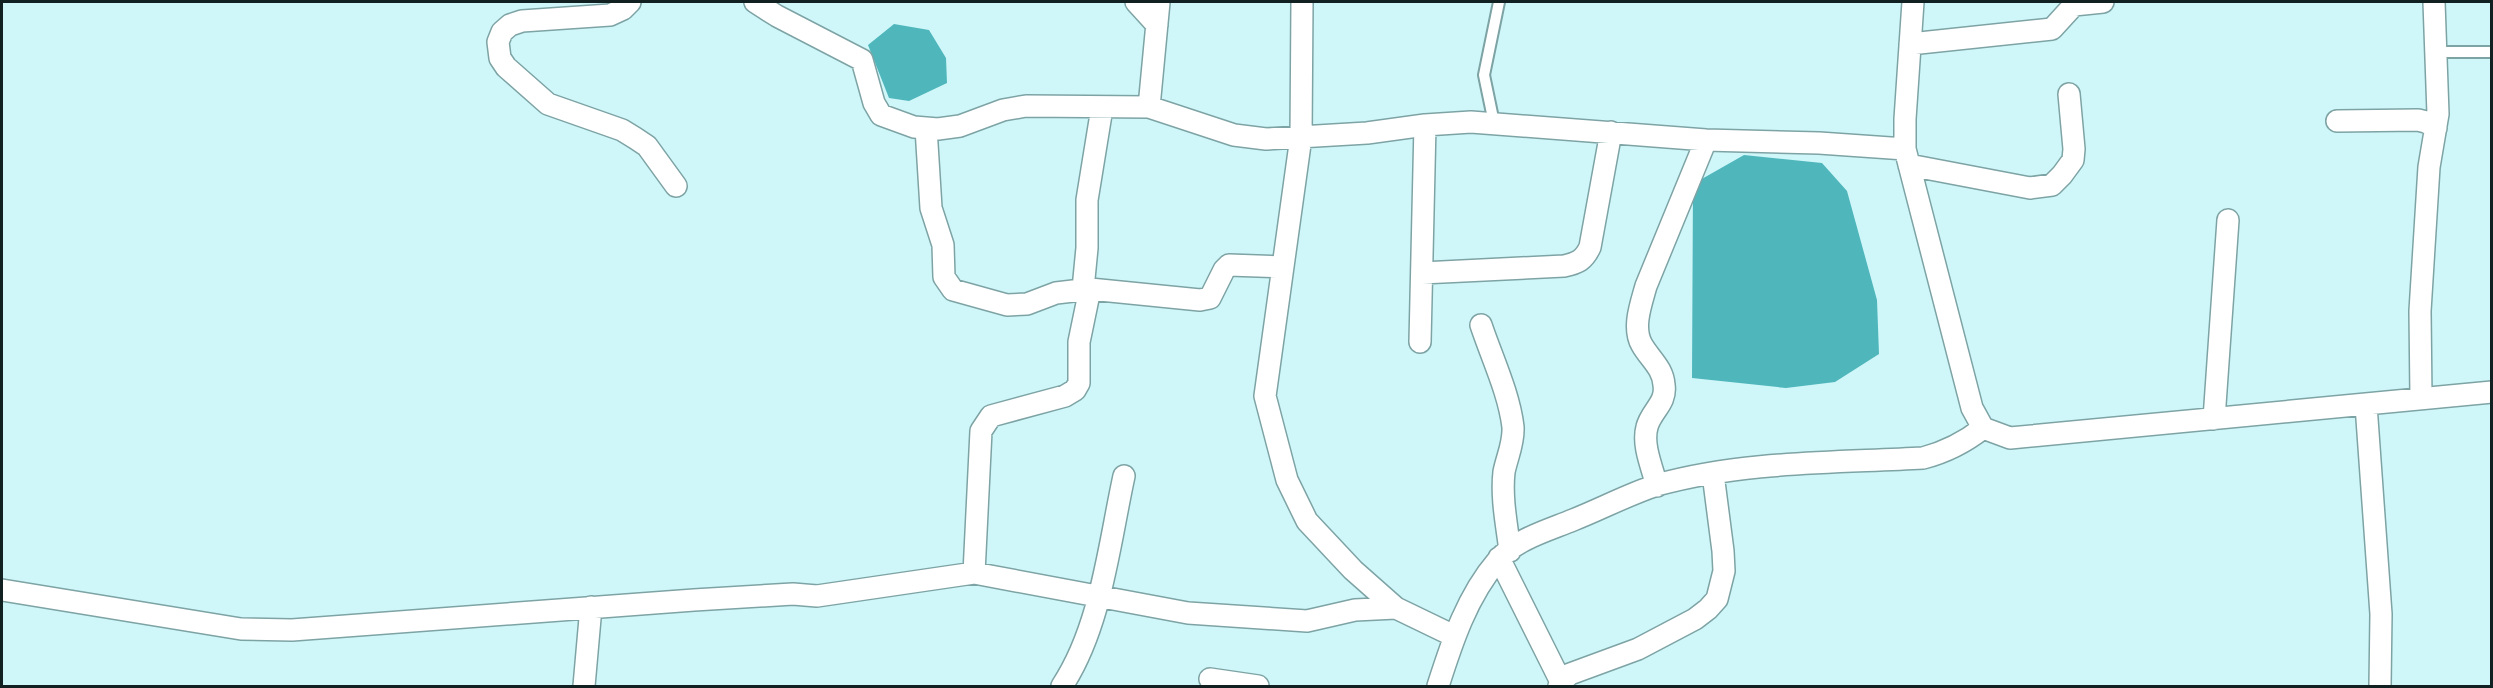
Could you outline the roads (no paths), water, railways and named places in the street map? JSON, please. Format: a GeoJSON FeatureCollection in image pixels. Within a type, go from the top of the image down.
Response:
{"type":"FeatureCollection","features":[{"type":"Feature","properties":{"kind":"street"},"geometry":{"type":"LineString","coordinates":[[630,2],[623,9],[610,15],[522,21],[510,25],[502,32],[498,42],[500,58],[516,76],[548,104],[621,130],[647,146],[676,186]]}},
{"type":"Feature","properties":{"kind":"street"},"geometry":{"type":"LineString","coordinates":[[755,2],[862,60],[874,103],[881,115],[914,127],[938,129],[960,126],[1003,110],[1026,106],[1149,107],[1234,135],[1266,139],[1366,133],[1425,125],[1494,123],[1706,140],[1819,143],[1907,157],[2030,188],[2052,185],[2073,160],[2069,94]]}},
{"type":"Feature","properties":{"kind":"street"},"geometry":{"type":"LineString","coordinates":[[1136,2],[1157,25]]}},
{"type":"Feature","properties":{"kind":"street"},"geometry":{"type":"LineString","coordinates":[[1149,107],[1159,2]]}},
{"type":"Feature","properties":{"kind":"street"},"geometry":{"type":"LineString","coordinates":[[1302,2],[1301,137],[1265,396],[1287,480],[1307,521],[1326,543],[1396,608],[1454,636]]}},
{"type":"Feature","properties":{"kind":"street"},"geometry":{"type":"LineString","coordinates":[[1913,2],[1905,119],[1907,157],[1972,408],[1983,428],[2010,438],[2492,392]]}},
{"type":"Feature","properties":{"kind":"street"},"geometry":{"type":"LineString","coordinates":[[1910,44],[2052,29],[2074,5],[2103,2]]}},
{"type":"Feature","properties":{"kind":"street"},"geometry":{"type":"LineString","coordinates":[[2421,398],[2421,299],[2428,167],[2438,114],[2434,2]]}},
{"type":"Feature","properties":{"kind":"street"},"geometry":{"type":"LineString","coordinates":[[974,573],[981,431],[991,416],[1065,396],[1075,390],[1079,383],[1079,342],[1086,289],[1087,200],[1102,108]]}},
{"type":"Feature","properties":{"kind":"street"},"geometry":{"type":"LineString","coordinates":[[2337,121],[2418,120],[2436,128]]}},
{"type":"Feature","properties":{"kind":"street"},"geometry":{"type":"LineString","coordinates":[[1420,342],[1425,125]]}},
{"type":"Feature","properties":{"kind":"street"},"geometry":{"type":"LineString","coordinates":[[926,128],[931,208],[943,245],[944,277],[953,290],[1007,305],[1027,304],[1056,293],[1086,289],[1200,300],[1210,298],[1224,270],[1229,265],[1283,267]]}},
{"type":"Feature","properties":{"kind":"street"},"geometry":{"type":"LineString","coordinates":[[1422,273],[1564,266],[1577,263],[1585,257],[1590,247],[1611,132]]}},
{"type":"Feature","properties":{"kind":"street"},"geometry":{"type":"LineString","coordinates":[[1657,486],[1646,445],[1646,433],[1648,423],[1663,400],[1665,388],[1658,365],[1641,344],[1638,331],[1639,310],[1646,286],[1706,140]]}},
{"type":"Feature","properties":{"kind":"street"},"geometry":{"type":"LineString","coordinates":[[2214,419],[2228,220]]}},
{"type":"Feature","properties":{"kind":"street"},"geometry":{"type":"LineString","coordinates":[[1481,325],[1509,407],[1513,426],[1513,439],[1504,472],[1504,555],[1560,684],[1570,674],[1638,649],[1685,624],[1708,609],[1717,599],[1724,572],[1713,474]]}},
{"type":"Feature","properties":{"kind":"street"},"geometry":{"type":"LineString","coordinates":[[2366,405],[2381,614],[2380,687]]}},
{"type":"Feature","properties":{"kind":"street"},"geometry":{"type":"LineString","coordinates":[[1438,687],[1454,636],[1481,583],[1504,555],[1531,537],[1657,486],[1713,474],[1771,466],[1923,458],[1943,453],[1966,442],[1983,428]]}},
{"type":"Feature","properties":{"kind":"street"},"geometry":{"type":"LineString","coordinates":[[1062,687],[1084,647],[1098,597],[1124,476]]}},
{"type":"Feature","properties":{"kind":"street"},"geometry":{"type":"LineString","coordinates":[[2,590],[241,629],[292,630],[793,594],[817,596],[974,573],[1188,613],[1283,621],[1307,621],[1355,610],[1396,608]]}},
{"type":"Feature","properties":{"kind":"street"},"geometry":{"type":"LineString","coordinates":[[584,687],[591,608]]}},
{"type":"Feature","properties":{"kind":"street"},"geometry":{"type":"LineString","coordinates":[[1210,679],[1258,687]]}},
{"type":"Feature","properties":{"kind":"lane"},"geometry":{"type":"LineString","coordinates":[[1494,123],[1485,75],[1499,2]]}},
{"type":"Feature","properties":{"kind":"lane"},"geometry":{"type":"LineString","coordinates":[[2436,52],[2492,52]]}},
{"type":"Feature","properties":{"kind":"water"},"geometry":{"type":"Polygon","coordinates":[[[894,24],[929,30],[946,58],[947,83],[909,101],[889,98],[868,45],[894,24]]]}},
{"type":"Feature","properties":{"kind":"water"},"geometry":{"type":"Polygon","coordinates":[[[1744,155],[1822,163],[1847,191],[1877,300],[1879,354],[1835,382],[1786,388],[1692,378],[1693,184],[1744,155]]]}}]}
